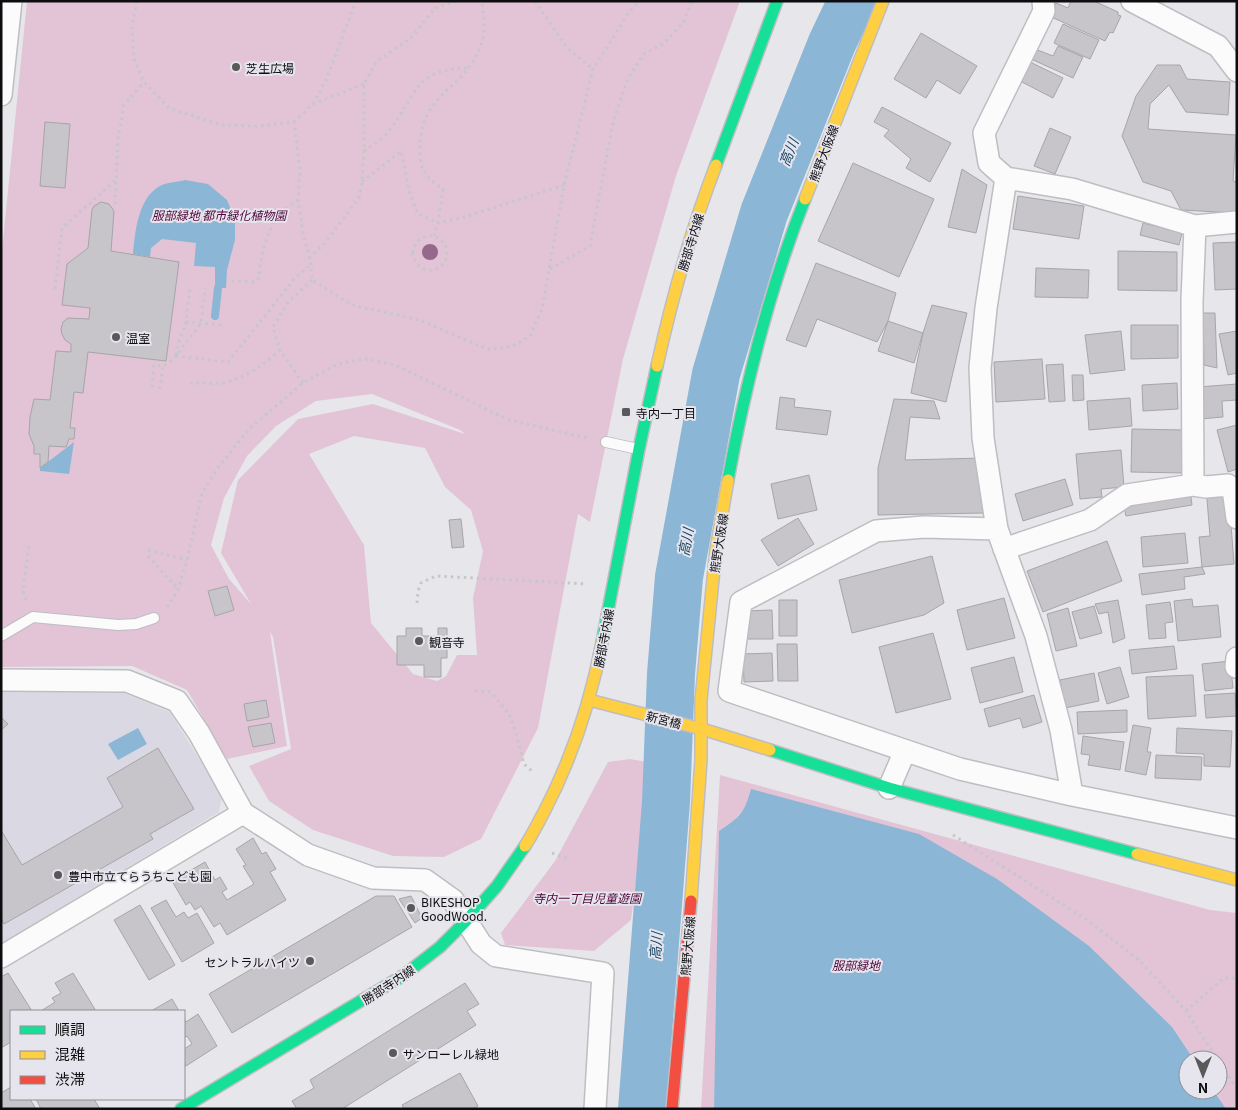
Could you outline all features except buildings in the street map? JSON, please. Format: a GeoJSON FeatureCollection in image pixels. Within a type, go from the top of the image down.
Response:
{"type":"FeatureCollection","features":[{"type":"Feature","properties":{"kind":"street"},"geometry":{"type":"LineString","coordinates":[[1,95],[11,1]]}},
{"type":"Feature","properties":{"kind":"street","name":"勝部寺内線"},"geometry":{"type":"LineString","coordinates":[[181,1109],[404,975],[440,947],[466,921],[497,886],[527,843],[555,790],[580,730],[590,700],[639,449],[669,312],[703,200],[777,1]]}},
{"type":"Feature","properties":{"kind":"street","name":"熊野大阪線"},"geometry":{"type":"LineString","coordinates":[[672,1109],[694,870],[702,729],[701,700],[716,549],[737,430],[772,295],[802,206],[883,1]]}},
{"type":"Feature","properties":{"kind":"street"},"geometry":{"type":"LineString","coordinates":[[1043,1],[1044,11],[984,133],[989,163],[1006,178],[1072,189],[1195,226],[1237,222]]}},
{"type":"Feature","properties":{"kind":"street"},"geometry":{"type":"LineString","coordinates":[[1132,1],[1218,46],[1237,71]]}},
{"type":"Feature","properties":{"kind":"street"},"geometry":{"type":"LineString","coordinates":[[1006,178],[986,308],[980,368],[984,438],[1000,539],[1039,645],[1061,730],[1072,795]]}},
{"type":"Feature","properties":{"kind":"street"},"geometry":{"type":"LineString","coordinates":[[1194,485],[1192,302],[1195,226]]}},
{"type":"Feature","properties":{"kind":"street"},"geometry":{"type":"LineString","coordinates":[[1237,518],[1233,488],[1228,486],[1206,487],[1194,485],[1126,495],[1090,520],[1000,539],[924,527],[876,531],[740,602],[729,691],[960,769],[1072,795],[1237,828]]}},
{"type":"Feature","properties":{"kind":"street"},"geometry":{"type":"LineString","coordinates":[[1236,667],[1237,658]]}},
{"type":"Feature","properties":{"kind":"street"},"geometry":{"type":"LineString","coordinates":[[1,680],[127,681],[177,701],[200,733],[243,813],[308,855],[372,878],[425,880],[453,900],[481,944],[496,956],[603,973],[595,1109]]}},
{"type":"Feature","properties":{"kind":"street","name":"新宮橋"},"geometry":{"type":"LineString","coordinates":[[590,700],[702,729],[890,788],[1237,880]]}},
{"type":"Feature","properties":{"kind":"street"},"geometry":{"type":"LineString","coordinates":[[890,788],[905,751]]}},
{"type":"Feature","properties":{"kind":"street"},"geometry":{"type":"LineString","coordinates":[[1,957],[243,813]]}},
{"type":"Feature","properties":{"kind":"lane"},"geometry":{"type":"LineString","coordinates":[[606,442],[639,449]]}},
{"type":"Feature","properties":{"kind":"lane"},"geometry":{"type":"LineString","coordinates":[[1,636],[33,617],[118,625],[136,624],[154,618]]}},
{"type":"Feature","properties":{"kind":"path"},"geometry":{"type":"LineString","coordinates":[[137,1],[132,26],[134,59],[144,82],[170,108],[221,125],[258,126],[294,122],[313,104],[327,78],[356,1]]}},
{"type":"Feature","properties":{"kind":"path"},"geometry":{"type":"LineString","coordinates":[[309,258],[325,243],[359,198],[364,151],[364,84],[376,61],[411,38],[435,8],[456,1]]}},
{"type":"Feature","properties":{"kind":"path"},"geometry":{"type":"LineString","coordinates":[[434,236],[443,189],[429,179],[420,164],[420,139],[424,120],[435,101],[469,68],[479,50],[486,28],[482,1]]}},
{"type":"Feature","properties":{"kind":"path"},"geometry":{"type":"LineString","coordinates":[[536,1],[568,49],[594,69]]}},
{"type":"Feature","properties":{"kind":"path"},"geometry":{"type":"LineString","coordinates":[[312,280],[352,305],[420,320],[487,349],[511,347],[530,336],[542,308],[564,185],[594,69],[639,1]]}},
{"type":"Feature","properties":{"kind":"path"},"geometry":{"type":"LineString","coordinates":[[549,270],[590,246],[612,122],[628,78],[644,54],[663,44],[683,23],[692,1]]}},
{"type":"Feature","properties":{"kind":"path"},"geometry":{"type":"LineString","coordinates":[[364,151],[388,132],[415,90],[431,75],[450,68],[469,68]]}},
{"type":"Feature","properties":{"kind":"path"},"geometry":{"type":"LineString","coordinates":[[115,204],[118,138],[124,105],[144,82]]}},
{"type":"Feature","properties":{"kind":"path"},"geometry":{"type":"LineString","coordinates":[[313,104],[364,84]]}},
{"type":"Feature","properties":{"kind":"path"},"geometry":{"type":"LineString","coordinates":[[294,122],[300,170],[298,200],[303,233],[311,264],[312,280],[290,301],[273,327],[280,350],[303,383]]}},
{"type":"Feature","properties":{"kind":"path"},"geometry":{"type":"LineString","coordinates":[[362,182],[401,151],[410,194],[418,214],[438,222],[465,217],[564,185]]}},
{"type":"Feature","properties":{"kind":"path"},"geometry":{"type":"LineString","coordinates":[[55,289],[62,228],[116,180]]}},
{"type":"Feature","properties":{"kind":"path"},"geometry":{"type":"LineString","coordinates":[[232,281],[253,282],[260,278],[261,254],[267,236],[282,211],[298,200]]}},
{"type":"Feature","properties":{"kind":"path"},"geometry":{"type":"LineString","coordinates":[[434,236],[443,242],[447,251],[445,262],[436,268],[426,269],[417,264],[413,254],[415,244],[423,237],[434,236]]}},
{"type":"Feature","properties":{"kind":"path"},"geometry":{"type":"LineString","coordinates":[[176,356],[228,362],[295,278],[311,264]]}},
{"type":"Feature","properties":{"kind":"path"},"geometry":{"type":"LineString","coordinates":[[176,356],[177,347],[186,322],[190,287]]}},
{"type":"Feature","properties":{"kind":"path"},"geometry":{"type":"LineString","coordinates":[[152,388],[154,365],[163,366],[176,356],[201,323],[205,288]]}},
{"type":"Feature","properties":{"kind":"path"},"geometry":{"type":"LineString","coordinates":[[186,322],[224,324]]}},
{"type":"Feature","properties":{"kind":"path"},"geometry":{"type":"LineString","coordinates":[[190,383],[221,383],[244,376],[262,366],[280,350]]}},
{"type":"Feature","properties":{"kind":"path"},"geometry":{"type":"LineString","coordinates":[[154,618],[166,607],[178,590],[187,560],[202,493],[217,469],[248,430],[303,383],[338,364],[365,359],[395,365],[509,420],[606,442]]}},
{"type":"Feature","properties":{"kind":"path"},"geometry":{"type":"LineString","coordinates":[[160,389],[163,366]]}},
{"type":"Feature","properties":{"kind":"path"},"geometry":{"type":"LineString","coordinates":[[29,544],[23,592],[33,617]]}},
{"type":"Feature","properties":{"kind":"path"},"geometry":{"type":"LineString","coordinates":[[148,550],[187,560]]}},
{"type":"Feature","properties":{"kind":"path"},"geometry":{"type":"LineString","coordinates":[[148,556],[178,590]]}},
{"type":"Feature","properties":{"kind":"path"},"geometry":{"type":"LineString","coordinates":[[417,603],[421,583],[436,576],[588,584]]}},
{"type":"Feature","properties":{"kind":"path"},"geometry":{"type":"LineString","coordinates":[[475,691],[491,692],[509,714],[524,764],[536,774]]}},
{"type":"Feature","properties":{"kind":"path"},"geometry":{"type":"LineString","coordinates":[[950,832],[1087,920],[1138,959],[1186,1011],[1211,1050]]}},
{"type":"Feature","properties":{"kind":"path"},"geometry":{"type":"LineString","coordinates":[[552,853],[569,859]]}},
{"type":"Feature","properties":{"kind":"path"},"geometry":{"type":"LineString","coordinates":[[1186,1011],[1224,978],[1237,978]]}},
{"type":"Feature","properties":{"kind":"path"},"geometry":{"type":"LineString","coordinates":[[1228,1075],[1237,1089]]}},
{"type":"Feature","properties":{"kind":"shaded area","name":"豊中市立てらうちこども園"},"geometry":{"type":"Polygon","coordinates":[[[1,692],[123,693],[170,712],[222,796],[219,812],[4,942],[1,938],[1,692]]]}},
{"type":"Feature","properties":{"kind":"green space","name":"服部緑地 都市緑化植物園"},"geometry":{"type":"Polygon","coordinates":[[[27,1],[740,1],[676,176],[623,359],[590,522],[578,514],[538,728],[481,839],[444,857],[393,856],[313,830],[269,801],[249,766],[291,749],[273,637],[270,632],[287,746],[227,759],[187,690],[132,666],[1,667],[1,260],[27,1]],[[372,394],[316,401],[276,426],[247,456],[224,498],[211,545],[229,579],[251,604],[221,553],[238,480],[298,419],[373,404],[465,434],[460,430],[372,394]],[[354,436],[309,454],[364,545],[371,623],[413,674],[437,681],[446,676],[457,655],[477,655],[473,598],[483,551],[471,510],[445,487],[425,448],[354,436]]]}},
{"type":"Feature","properties":{"kind":"green space","name":"寺内一丁目児童遊園"},"geometry":{"type":"Polygon","coordinates":[[[630,759],[647,762],[648,792],[631,920],[594,951],[505,945],[501,933],[555,861],[608,762],[630,759]]]}},
{"type":"Feature","properties":{"kind":"green space","name":"服部緑地"},"geometry":{"type":"Polygon","coordinates":[[[720,775],[1210,910],[1237,913],[1237,1109],[701,1109],[720,775]]]}},
{"type":"Feature","properties":{"kind":"water"},"geometry":{"type":"Polygon","coordinates":[[[185,180],[208,184],[227,200],[235,219],[235,240],[227,270],[226,288],[215,288],[215,267],[194,266],[196,243],[162,239],[151,248],[150,257],[133,254],[139,215],[148,197],[162,185],[185,180]]]}},
{"type":"Feature","properties":{"kind":"water"},"geometry":{"type":"Polygon","coordinates":[[[74,442],[69,474],[40,471],[40,468],[74,442]]]}},
{"type":"Feature","properties":{"kind":"water"},"geometry":{"type":"Polygon","coordinates":[[[138,728],[147,744],[118,760],[108,744],[138,728]]]}},
{"type":"Feature","properties":{"kind":"water","name":"服部緑地"},"geometry":{"type":"Polygon","coordinates":[[[751,789],[919,834],[997,879],[1089,946],[1172,1027],[1187,1050],[1178,1050],[1178,1100],[1220,1100],[1226,1109],[714,1109],[719,831],[740,814],[751,789]]]}},
{"type":"Feature","properties":{"kind":"waterway","name":"高川"},"geometry":{"type":"LineString","coordinates":[[642,1109],[666,802],[671,674],[679,577],[716,374],[764,213],[832,43],[852,1]]}},
{"type":"Feature","properties":{"kind":"waterway"},"geometry":{"type":"LineString","coordinates":[[215,316],[218,288]]}},
{"type":"Feature","properties":{"kind":"traffic: fast"},"geometry":{"type":"LineString","coordinates":[[716,165],[777,1]]}},
{"type":"Feature","properties":{"kind":"traffic: fast"},"geometry":{"type":"LineString","coordinates":[[728,480],[742,409],[760,338],[792,233],[805,199]]}},
{"type":"Feature","properties":{"kind":"traffic: fast"},"geometry":{"type":"LineString","coordinates":[[602,642],[657,366]]}},
{"type":"Feature","properties":{"kind":"traffic: fast"},"geometry":{"type":"LineString","coordinates":[[770,750],[889,788],[1137,854]]}},
{"type":"Feature","properties":{"kind":"traffic: fast"},"geometry":{"type":"LineString","coordinates":[[181,1109],[404,975],[440,947],[466,921],[497,886],[525,846]]}},
{"type":"Feature","properties":{"kind":"traffic: slow"},"geometry":{"type":"LineString","coordinates":[[805,199],[883,1]]}},
{"type":"Feature","properties":{"kind":"traffic: slow"},"geometry":{"type":"LineString","coordinates":[[657,366],[683,264],[698,214],[716,165]]}},
{"type":"Feature","properties":{"kind":"traffic: slow"},"geometry":{"type":"LineString","coordinates":[[691,901],[701,760],[701,700],[716,549],[728,480]]}},
{"type":"Feature","properties":{"kind":"traffic: slow"},"geometry":{"type":"LineString","coordinates":[[525,846],[554,792],[572,750],[592,686],[602,642]]}},
{"type":"Feature","properties":{"kind":"traffic: slow"},"geometry":{"type":"LineString","coordinates":[[589,700],[702,729],[770,750]]}},
{"type":"Feature","properties":{"kind":"traffic: slow"},"geometry":{"type":"LineString","coordinates":[[1137,854],[1237,880]]}},
{"type":"Feature","properties":{"kind":"traffic: jam"},"geometry":{"type":"LineString","coordinates":[[672,1109],[691,901]]}},
{"type":"Feature","properties":{"kind":"place","name":"芝生広場"},"geometry":{"type":"Point","coordinates":[236,67]}},
{"type":"Feature","properties":{"kind":"place","name":"温室"},"geometry":{"type":"Point","coordinates":[116,337]}},
{"type":"Feature","properties":{"kind":"place","name":"寺内一丁目"},"geometry":{"type":"Point","coordinates":[626,412]}},
{"type":"Feature","properties":{"kind":"place","name":"観音寺"},"geometry":{"type":"Point","coordinates":[419,641]}},
{"type":"Feature","properties":{"kind":"place","name":"豊中市立てらうちこども園"},"geometry":{"type":"Point","coordinates":[58,875]}},
{"type":"Feature","properties":{"kind":"place","name":"BIKESHOP GoodWood."},"geometry":{"type":"Point","coordinates":[411,908]}},
{"type":"Feature","properties":{"kind":"place","name":"セントラルハイツ"},"geometry":{"type":"Point","coordinates":[310,961]}},
{"type":"Feature","properties":{"kind":"place","name":"サンローレル緑地"},"geometry":{"type":"Point","coordinates":[393,1053]}}]}
